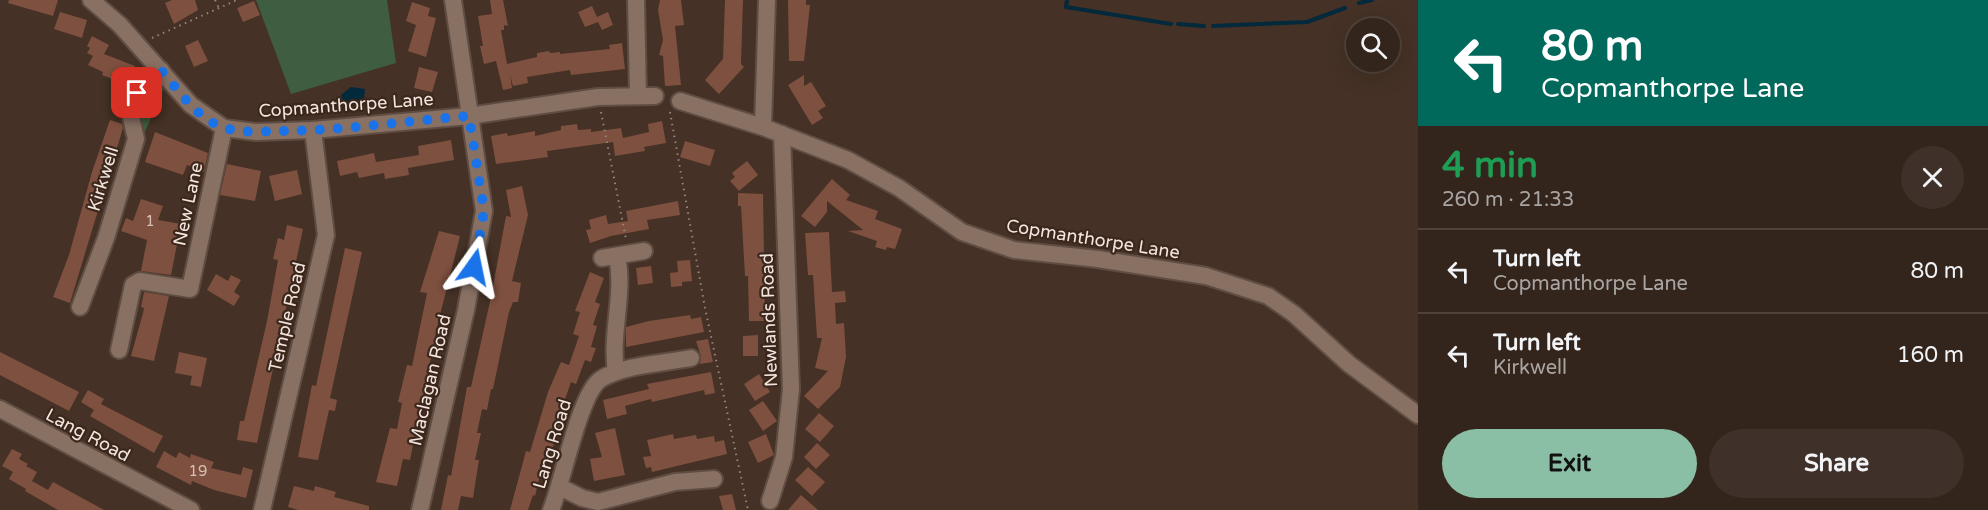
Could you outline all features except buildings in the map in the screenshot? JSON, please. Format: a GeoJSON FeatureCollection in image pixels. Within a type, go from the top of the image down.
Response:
{"type":"FeatureCollection","features":[{"type":"Feature","properties":{"kind":"street","name":"Copmanthorpe Lane"},"geometry":{"type":"LineString","coordinates":[[91,0],[124,21],[137,44],[191,105],[224,128],[256,132],[313,130],[469,116],[598,97],[647,96],[636,0]]}},
{"type":"Feature","properties":{"kind":"street","name":"Maclagan Road"},"geometry":{"type":"LineString","coordinates":[[420,510],[484,211],[453,0]]}},
{"type":"Feature","properties":{"kind":"street"},"geometry":{"type":"LineString","coordinates":[[763,127],[767,0]]}},
{"type":"Feature","properties":{"kind":"street","name":"Kirkwell"},"geometry":{"type":"LineString","coordinates":[[80,306],[106,238],[136,139],[131,117],[132,102],[137,93],[161,70]]}},
{"type":"Feature","properties":{"kind":"street","name":"Copmanthorpe Lane"},"geometry":{"type":"LineString","coordinates":[[675,104],[763,127],[848,160],[899,188],[962,232],[1014,250],[1098,259],[1206,276],[1268,296],[1294,314],[1349,364],[1418,414]]}},
{"type":"Feature","properties":{"kind":"street","name":"New Lane"},"geometry":{"type":"LineString","coordinates":[[119,350],[133,285],[140,281],[190,289],[224,128]]}},
{"type":"Feature","properties":{"kind":"street","name":"Temple Road"},"geometry":{"type":"LineString","coordinates":[[262,510],[326,235],[313,130]]}},
{"type":"Feature","properties":{"kind":"street","name":"Newlands Road"},"geometry":{"type":"LineString","coordinates":[[770,501],[784,457],[791,389],[782,134]]}},
{"type":"Feature","properties":{"kind":"street"},"geometry":{"type":"LineString","coordinates":[[616,372],[613,353],[623,255]]}},
{"type":"Feature","properties":{"kind":"street","name":"Lang Road"},"geometry":{"type":"LineString","coordinates":[[551,510],[560,487],[583,403],[600,379],[616,372],[691,358]]}},
{"type":"Feature","properties":{"kind":"street","name":"Lang Road"},"geometry":{"type":"LineString","coordinates":[[0,409],[191,510]]}},
{"type":"Feature","properties":{"kind":"street"},"geometry":{"type":"LineString","coordinates":[[560,487],[582,498],[598,502],[675,482],[714,479]]}},
{"type":"Feature","properties":{"kind":"path"},"geometry":{"type":"LineString","coordinates":[[215,0],[219,8]]}},
{"type":"Feature","properties":{"kind":"path"},"geometry":{"type":"LineString","coordinates":[[137,44],[237,0]]}},
{"type":"Feature","properties":{"kind":"path"},"geometry":{"type":"LineString","coordinates":[[598,97],[623,255]]}},
{"type":"Feature","properties":{"kind":"path"},"geometry":{"type":"LineString","coordinates":[[675,104],[705,308],[748,510]]}},
{"type":"Feature","properties":{"kind":"green space"},"geometry":{"type":"Polygon","coordinates":[[[256,0],[387,0],[396,63],[291,94],[256,0]]]}},
{"type":"Feature","properties":{"kind":"green space"},"geometry":{"type":"Polygon","coordinates":[[[165,86],[144,134],[138,109],[153,89],[165,86]]]}},
{"type":"Feature","properties":{"kind":"water"},"geometry":{"type":"Polygon","coordinates":[[[351,87],[365,89],[364,100],[356,104],[343,101],[341,95],[351,87]]]}},
{"type":"Feature","properties":{"kind":"waterway"},"geometry":{"type":"LineString","coordinates":[[1067,0],[1066,7],[1171,24]]}},
{"type":"Feature","properties":{"kind":"waterway"},"geometry":{"type":"LineString","coordinates":[[1359,3],[1372,0]]}},
{"type":"Feature","properties":{"kind":"waterway"},"geometry":{"type":"LineString","coordinates":[[1213,26],[1307,22],[1345,8]]}},
{"type":"Feature","properties":{"kind":"waterway"},"geometry":{"type":"LineString","coordinates":[[1178,24],[1204,26]]}},
{"type":"Feature","properties":{"kind":"route"},"geometry":{"type":"LineString","coordinates":[[137,93],[161,70],[191,105],[209,120],[224,128],[256,132],[313,130],[469,116],[484,211],[474,267]]}}]}
